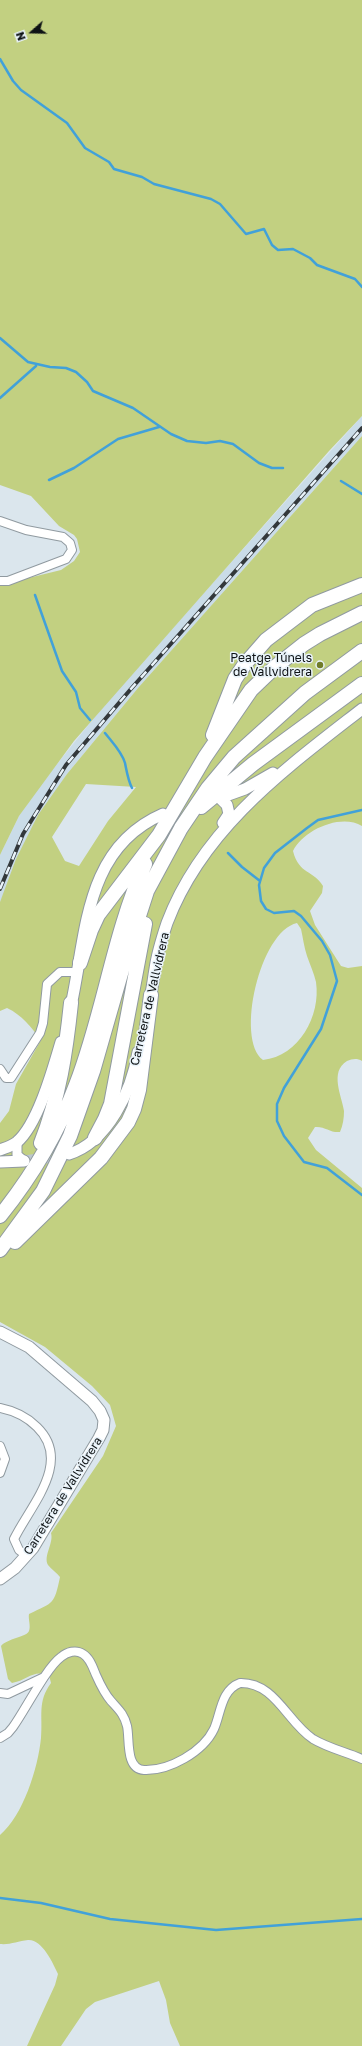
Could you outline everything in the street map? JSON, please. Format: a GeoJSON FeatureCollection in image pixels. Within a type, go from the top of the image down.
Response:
{"type":"FeatureCollection","features":[{"type":"Feature","properties":{"kind":"highway"},"geometry":{"type":"LineString","coordinates":[[205,757],[235,679],[254,652],[274,633],[312,605],[362,585]]}},
{"type":"Feature","properties":{"kind":"highway"},"geometry":{"type":"LineString","coordinates":[[79,968],[91,930],[98,915],[134,871],[159,835],[205,757],[251,690],[265,676],[310,640],[362,613]]}},
{"type":"Feature","properties":{"kind":"highway"},"geometry":{"type":"LineString","coordinates":[[0,1250],[43,1191],[70,1136],[93,1071],[126,956],[148,891],[174,840],[208,788],[239,752],[305,693],[362,651]]}},
{"type":"Feature","properties":{"kind":"highway"},"geometry":{"type":"LineString","coordinates":[[187,819],[253,764],[362,684]]}},
{"type":"Feature","properties":{"kind":"highway"},"geometry":{"type":"LineString","coordinates":[[0,1216],[22,1188],[45,1152],[66,1109],[76,1084],[95,1025],[120,928],[159,835]]}},
{"type":"Feature","properties":{"kind":"highway"},"geometry":{"type":"LineString","coordinates":[[95,1138],[111,1104],[148,910],[174,840]]}},
{"type":"Feature","properties":{"kind":"highway"},"geometry":{"type":"LineString","coordinates":[[0,1256],[101,1158],[128,1122],[134,1109],[139,1090],[151,995]]}},
{"type":"Feature","properties":{"kind":"highway"},"geometry":{"type":"LineString","coordinates":[[0,1206],[39,1146],[47,1127],[54,1106],[64,1055],[71,1003]]}},
{"type":"Feature","properties":{"kind":"main road"},"geometry":{"type":"LineString","coordinates":[[212,842],[229,814],[227,806],[220,798],[262,780],[307,752],[362,709]]}},
{"type":"Feature","properties":{"kind":"main road","name":"Carretera de Vallvidrera"},"geometry":{"type":"LineString","coordinates":[[69,1154],[83,1148],[95,1138],[110,1121],[131,1078],[151,995],[159,950],[168,923],[187,880],[212,842],[236,814],[307,752]]}},
{"type":"Feature","properties":{"kind":"main road"},"geometry":{"type":"LineString","coordinates":[[0,1150],[17,1142],[29,1126],[42,1100],[65,1028],[79,968],[87,913],[100,876],[115,852],[126,840],[140,827],[162,814]]}},
{"type":"Feature","properties":{"kind":"main road"},"geometry":{"type":"LineString","coordinates":[[0,1162],[24,1161]]}},
{"type":"Feature","properties":{"kind":"main road","name":"Carretera de Vallvidrera"},"geometry":{"type":"LineString","coordinates":[[0,1332],[15,1338],[40,1356],[92,1401],[100,1411],[104,1420],[103,1430],[99,1438],[27,1556],[11,1572],[0,1579]]}},
{"type":"Feature","properties":{"kind":"street"},"geometry":{"type":"LineString","coordinates":[[0,521],[26,530],[63,536],[70,543],[72,550],[66,560],[8,581],[0,581]]}},
{"type":"Feature","properties":{"kind":"street"},"geometry":{"type":"LineString","coordinates":[[0,1069],[6,1078],[11,1078],[40,1033],[43,1023],[48,984],[60,972],[79,968]]}},
{"type":"Feature","properties":{"kind":"street"},"geometry":{"type":"LineString","coordinates":[[17,1142],[17,1155],[24,1161]]}},
{"type":"Feature","properties":{"kind":"street"},"geometry":{"type":"LineString","coordinates":[[0,1408],[30,1420],[43,1432],[48,1440],[50,1449],[51,1466],[47,1481],[14,1539],[19,1550],[27,1556]]}},
{"type":"Feature","properties":{"kind":"street"},"geometry":{"type":"LineString","coordinates":[[0,1446],[5,1459],[0,1473]]}},
{"type":"Feature","properties":{"kind":"street"},"geometry":{"type":"LineString","coordinates":[[0,1738],[8,1733],[44,1677],[60,1658],[68,1652],[77,1652],[83,1654],[92,1665],[105,1693],[123,1713],[128,1728],[132,1762],[137,1768],[142,1770],[161,1768],[193,1752],[207,1739],[214,1729],[220,1709],[229,1689],[240,1683],[255,1685],[273,1696],[300,1729],[314,1739],[362,1759]]}},
{"type":"Feature","properties":{"kind":"street"},"geometry":{"type":"LineString","coordinates":[[0,1693],[12,1692],[44,1677]]}},
{"type":"Feature","properties":{"kind":"shaded area"},"geometry":{"type":"Polygon","coordinates":[[[362,416],[362,436],[138,688],[67,774],[0,902],[0,855],[19,816],[41,784],[111,697],[362,416]]]}},
{"type":"Feature","properties":{"kind":"green space"},"geometry":{"type":"Polygon","coordinates":[[[0,0],[362,0],[362,416],[329,451],[74,741],[19,816],[0,855],[0,585],[61,570],[74,561],[80,552],[77,539],[74,535],[59,526],[31,496],[0,485],[0,0]]]}},
{"type":"Feature","properties":{"kind":"green space"},"geometry":{"type":"Polygon","coordinates":[[[362,436],[362,826],[353,822],[344,821],[323,826],[305,836],[293,851],[299,864],[315,877],[323,886],[322,893],[310,911],[315,925],[341,966],[348,968],[362,966],[362,1061],[354,1059],[347,1061],[339,1071],[338,1084],[344,1111],[342,1127],[340,1132],[333,1132],[315,1127],[308,1138],[316,1150],[362,1188],[362,2046],[180,2046],[170,2023],[166,2000],[159,1981],[95,2002],[86,2009],[61,2046],[27,2046],[55,1985],[58,1974],[46,1952],[38,1943],[28,1940],[0,1944],[0,1835],[16,1816],[33,1777],[41,1738],[42,1703],[51,1683],[49,1675],[38,1674],[12,1683],[8,1679],[1,1646],[8,1641],[28,1633],[30,1627],[29,1614],[52,1602],[60,1577],[48,1565],[47,1561],[52,1537],[51,1533],[103,1456],[116,1426],[110,1405],[92,1386],[45,1347],[0,1322],[0,1123],[9,1111],[16,1084],[41,1040],[30,1026],[17,1014],[7,1008],[0,1011],[0,902],[16,859],[38,815],[67,774],[138,688],[362,436]],[[86,784],[52,837],[65,861],[79,866],[108,821],[136,787],[86,784]],[[297,923],[284,930],[272,945],[263,964],[256,987],[252,1010],[251,1031],[255,1048],[263,1060],[276,1057],[297,1043],[311,1021],[315,1008],[317,995],[316,982],[306,953],[301,929],[297,923]]]}},
{"type":"Feature","properties":{"kind":"waterway"},"geometry":{"type":"LineString","coordinates":[[0,59],[13,81],[21,90],[67,123],[85,148],[109,162],[114,169],[142,177],[154,184],[211,199],[220,204],[246,234],[264,229],[272,245],[278,250],[293,249],[310,258],[317,265],[355,279],[362,287]]}},
{"type":"Feature","properties":{"kind":"waterway"},"geometry":{"type":"LineString","coordinates":[[0,338],[28,362],[50,367],[66,368],[76,372],[87,382],[93,391],[133,408],[171,434],[187,441],[206,443],[220,441],[233,444],[259,463],[272,468],[283,468]]}},
{"type":"Feature","properties":{"kind":"waterway"},"geometry":{"type":"LineString","coordinates":[[0,398],[36,366]]}},
{"type":"Feature","properties":{"kind":"waterway"},"geometry":{"type":"LineString","coordinates":[[49,480],[74,468],[118,439],[159,427]]}},
{"type":"Feature","properties":{"kind":"waterway"},"geometry":{"type":"LineString","coordinates":[[341,481],[362,494]]}},
{"type":"Feature","properties":{"kind":"waterway"},"geometry":{"type":"LineString","coordinates":[[35,595],[62,671],[76,692],[80,708],[90,720]]}},
{"type":"Feature","properties":{"kind":"waterway"},"geometry":{"type":"LineString","coordinates":[[105,733],[124,759],[132,788]]}},
{"type":"Feature","properties":{"kind":"waterway"},"geometry":{"type":"LineString","coordinates":[[362,810],[318,820],[307,828],[275,853],[264,868],[259,885],[261,901],[266,909],[274,913],[294,911],[301,916],[322,941],[330,955],[337,981],[321,1029],[284,1088],[277,1104],[277,1121],[284,1136],[304,1162],[327,1168],[362,1195]]}},
{"type":"Feature","properties":{"kind":"waterway"},"geometry":{"type":"LineString","coordinates":[[228,853],[242,867],[260,881]]}},
{"type":"Feature","properties":{"kind":"waterway"},"geometry":{"type":"LineString","coordinates":[[0,1898],[41,1903],[110,1919],[216,1930],[362,1919]]}},
{"type":"Feature","properties":{"kind":"tunnel"},"geometry":{"type":"LineString","coordinates":[[24,1161],[67,1155]]}},
{"type":"Feature","properties":{"kind":"railway"},"geometry":{"type":"LineString","coordinates":[[0,889],[23,834],[66,765],[130,690],[362,428]]}},
{"type":"Feature","properties":{"kind":"place","name":"Peatge Túnels de Vallvidrera"},"geometry":{"type":"Point","coordinates":[320,665]}}]}
